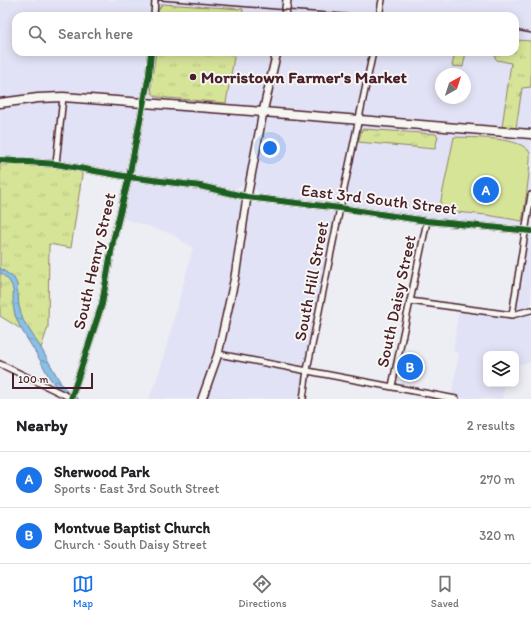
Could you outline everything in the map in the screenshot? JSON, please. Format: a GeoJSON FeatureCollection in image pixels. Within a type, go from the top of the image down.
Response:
{"type":"FeatureCollection","features":[{"type":"Feature","properties":{"kind":"main road"},"geometry":{"type":"LineString","coordinates":[[286,12],[287,0]]}},
{"type":"Feature","properties":{"kind":"main road"},"geometry":{"type":"LineString","coordinates":[[202,399],[218,354],[235,277],[247,197],[263,112],[276,56]]}},
{"type":"Feature","properties":{"kind":"main road"},"geometry":{"type":"LineString","coordinates":[[0,103],[38,98],[63,97],[531,134]]}},
{"type":"Feature","properties":{"kind":"street"},"geometry":{"type":"LineString","coordinates":[[154,12],[155,0]]}},
{"type":"Feature","properties":{"kind":"street"},"geometry":{"type":"LineString","coordinates":[[380,12],[382,0]]}},
{"type":"Feature","properties":{"kind":"street","name":"South Henry Street"},"geometry":{"type":"LineString","coordinates":[[71,398],[102,304],[113,241],[144,104],[151,56]]}},
{"type":"Feature","properties":{"kind":"street","name":"South Hill Street"},"geometry":{"type":"LineString","coordinates":[[303,399],[307,370],[371,56]]}},
{"type":"Feature","properties":{"kind":"street"},"geometry":{"type":"LineString","coordinates":[[56,164],[63,97]]}},
{"type":"Feature","properties":{"kind":"street","name":"East 3rd South Street"},"geometry":{"type":"LineString","coordinates":[[0,160],[56,164],[128,177],[200,186],[247,197],[340,208],[427,221],[531,231]]}},
{"type":"Feature","properties":{"kind":"street"},"geometry":{"type":"LineString","coordinates":[[512,315],[531,195]]}},
{"type":"Feature","properties":{"kind":"street","name":"South Daisy Street"},"geometry":{"type":"LineString","coordinates":[[392,386],[427,221]]}},
{"type":"Feature","properties":{"kind":"street"},"geometry":{"type":"LineString","coordinates":[[410,301],[512,315],[531,310]]}},
{"type":"Feature","properties":{"kind":"street"},"geometry":{"type":"LineString","coordinates":[[218,354],[456,399]]}},
{"type":"Feature","properties":{"kind":"street"},"geometry":{"type":"LineString","coordinates":[[0,364],[71,398]]}},
{"type":"Feature","properties":{"kind":"shaded area"},"geometry":{"type":"Polygon","coordinates":[[[0,0],[531,0],[531,362],[519,364],[519,351],[483,351],[483,387],[504,387],[502,399],[451,398],[459,353],[453,352],[459,308],[512,314],[525,231],[427,221],[427,218],[347,209],[259,193],[257,190],[240,186],[234,190],[199,184],[0,159],[0,0]]]}},
{"type":"Feature","properties":{"kind":"shaded area"},"geometry":{"type":"Polygon","coordinates":[[[130,182],[208,191],[236,199],[238,201],[335,212],[299,399],[149,399],[160,370],[193,248],[172,234],[122,218],[130,182]]]}},
{"type":"Feature","properties":{"kind":"green space"},"geometry":{"type":"Polygon","coordinates":[[[162,4],[243,9],[243,12],[158,11],[162,4]]]}},
{"type":"Feature","properties":{"kind":"green space"},"geometry":{"type":"Polygon","coordinates":[[[519,40],[531,41],[531,87],[522,88],[516,128],[502,127],[511,63],[497,60],[495,56],[519,56],[519,40]]]}},
{"type":"Feature","properties":{"kind":"green space"},"geometry":{"type":"Polygon","coordinates":[[[155,56],[234,56],[226,103],[157,97],[152,93],[151,86],[155,56]]]}},
{"type":"Feature","properties":{"kind":"green space"},"geometry":{"type":"Polygon","coordinates":[[[454,56],[465,56],[463,67],[452,66],[454,56]]]}},
{"type":"Feature","properties":{"kind":"green space"},"geometry":{"type":"Polygon","coordinates":[[[363,129],[436,134],[438,136],[435,149],[358,142],[363,129]]]}},
{"type":"Feature","properties":{"kind":"green space"},"geometry":{"type":"Polygon","coordinates":[[[454,137],[496,139],[517,143],[525,147],[530,153],[528,186],[522,221],[487,215],[446,211],[440,205],[454,137]]]}},
{"type":"Feature","properties":{"kind":"green space"},"geometry":{"type":"Polygon","coordinates":[[[0,160],[83,168],[71,248],[49,244],[48,327],[41,348],[21,329],[0,316],[0,160]]]}},
{"type":"Feature","properties":{"kind":"water"},"geometry":{"type":"Polygon","coordinates":[[[0,268],[14,278],[17,284],[19,306],[23,320],[63,387],[67,390],[66,393],[58,389],[47,374],[22,330],[13,308],[12,287],[6,278],[0,273],[0,268]]]}},
{"type":"Feature","properties":{"kind":"waterway"},"geometry":{"type":"LineString","coordinates":[[74,396],[78,399]]}},
{"type":"Feature","properties":{"kind":"railway"},"geometry":{"type":"LineString","coordinates":[[158,0],[317,12]]}},
{"type":"Feature","properties":{"kind":"railway"},"geometry":{"type":"LineString","coordinates":[[519,31],[531,33]]}},
{"type":"Feature","properties":{"kind":"cycle path"},"geometry":{"type":"LineString","coordinates":[[71,399],[102,304],[113,241],[129,177],[149,75],[151,56]]}},
{"type":"Feature","properties":{"kind":"cycle path"},"geometry":{"type":"LineString","coordinates":[[0,160],[56,164],[129,177],[200,186],[247,197],[340,208],[427,221],[531,231]]}},
{"type":"Feature","properties":{"kind":"place","name":"Morristown Farmer's Market"},"geometry":{"type":"Point","coordinates":[193,77]}},
{"type":"Feature","properties":{"kind":"place","name":"Sherwood Park"},"geometry":{"type":"Point","coordinates":[486,190]}},
{"type":"Feature","properties":{"kind":"place","name":"Montvue Baptist Church"},"geometry":{"type":"Point","coordinates":[410,367]}}]}
